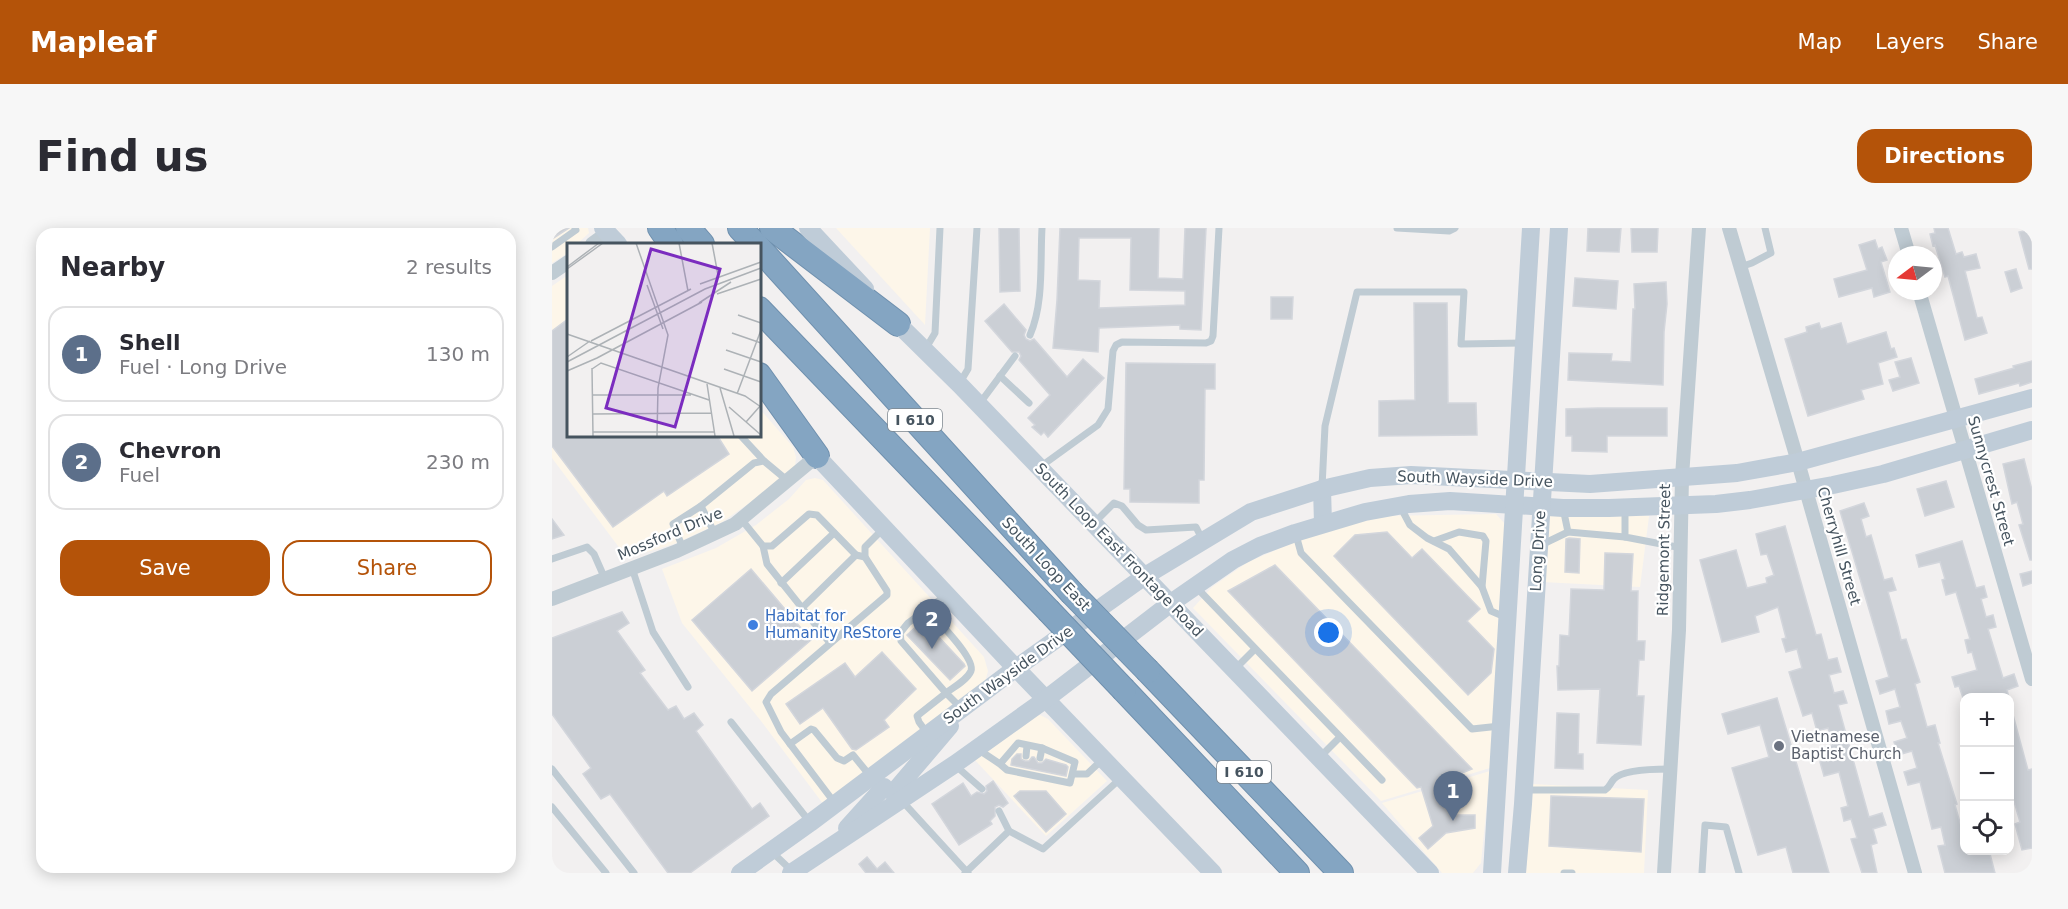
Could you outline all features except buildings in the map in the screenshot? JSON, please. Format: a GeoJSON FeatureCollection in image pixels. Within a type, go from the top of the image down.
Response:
{"type":"FeatureCollection","features":[{"type":"Feature","properties":{"kind":"highway"},"geometry":{"type":"LineString","coordinates":[[660,228],[670,243]]}},
{"type":"Feature","properties":{"kind":"highway"},"geometry":{"type":"LineString","coordinates":[[688,228],[701,243]]}},
{"type":"Feature","properties":{"kind":"highway"},"geometry":{"type":"LineString","coordinates":[[740,228],[754,243]]}},
{"type":"Feature","properties":{"kind":"highway"},"geometry":{"type":"LineString","coordinates":[[772,228],[898,324]]}},
{"type":"Feature","properties":{"kind":"highway","name":"South Loop East"},"geometry":{"type":"LineString","coordinates":[[760,249],[1071,592],[1341,873]]}},
{"type":"Feature","properties":{"kind":"highway","name":"South Loop East"},"geometry":{"type":"LineString","coordinates":[[760,310],[1297,873]]}},
{"type":"Feature","properties":{"kind":"highway"},"geometry":{"type":"LineString","coordinates":[[760,376],[817,456]]}},
{"type":"Feature","properties":{"kind":"main road","name":"South Loop East Frontage Road"},"geometry":{"type":"LineString","coordinates":[[808,228],[898,324],[959,384],[1430,873]]}},
{"type":"Feature","properties":{"kind":"main road","name":"Long Drive"},"geometry":{"type":"LineString","coordinates":[[1492,873],[1531,228]]}},
{"type":"Feature","properties":{"kind":"main road","name":"Long Drive"},"geometry":{"type":"LineString","coordinates":[[1517,873],[1559,228]]}},
{"type":"Feature","properties":{"kind":"main road"},"geometry":{"type":"LineString","coordinates":[[1523,343],[1551,347]]}},
{"type":"Feature","properties":{"kind":"main road"},"geometry":{"type":"LineString","coordinates":[[760,395],[1016,668],[1213,873]]}},
{"type":"Feature","properties":{"kind":"main road","name":"South Wayside Drive"},"geometry":{"type":"LineString","coordinates":[[793,873],[828,849],[887,789],[928,734],[1145,576],[1251,512],[1322,489],[1370,478],[1411,475],[1590,484],[1737,472],[1798,462],[2032,398]]}},
{"type":"Feature","properties":{"kind":"main road","name":"South Wayside Drive"},"geometry":{"type":"LineString","coordinates":[[740,873],[835,804],[887,789],[954,764],[1046,699],[1171,603],[1233,560],[1295,532],[1365,512],[1450,501],[1563,508],[1683,505],[1750,500],[1883,474],[2032,430]]}},
{"type":"Feature","properties":{"kind":"main road"},"geometry":{"type":"LineString","coordinates":[[1322,489],[1323,523]]}},
{"type":"Feature","properties":{"kind":"main road"},"geometry":{"type":"LineString","coordinates":[[1507,643],[1533,645]]}},
{"type":"Feature","properties":{"kind":"main road"},"geometry":{"type":"LineString","coordinates":[[887,789],[964,708]]}},
{"type":"Feature","properties":{"kind":"main road"},"geometry":{"type":"LineString","coordinates":[[1497,803],[1523,797]]}},
{"type":"Feature","properties":{"kind":"street","name":"Ridgemont Street"},"geometry":{"type":"LineString","coordinates":[[1664,873],[1682,548],[1682,477],[1699,228]]}},
{"type":"Feature","properties":{"kind":"street","name":"Cherryhill Street"},"geometry":{"type":"LineString","coordinates":[[1729,228],[1915,873]]}},
{"type":"Feature","properties":{"kind":"street"},"geometry":{"type":"LineString","coordinates":[[1901,228],[1906,246]]}},
{"type":"Feature","properties":{"kind":"street"},"geometry":{"type":"LineString","coordinates":[[594,243],[610,235]]}},
{"type":"Feature","properties":{"kind":"street"},"geometry":{"type":"LineString","coordinates":[[552,272],[567,263]]}},
{"type":"Feature","properties":{"kind":"street","name":"Sunnycrest Street"},"geometry":{"type":"LineString","coordinates":[[1922,300],[2032,679]]}},
{"type":"Feature","properties":{"kind":"street","name":"Mossford Drive"},"geometry":{"type":"LineString","coordinates":[[552,599],[715,534],[741,519],[817,456]]}},
{"type":"Feature","properties":{"kind":"lane"},"geometry":{"type":"LineString","coordinates":[[552,247],[567,238],[576,230],[575,228]]}},
{"type":"Feature","properties":{"kind":"lane"},"geometry":{"type":"LineString","coordinates":[[925,350],[935,333],[940,228]]}},
{"type":"Feature","properties":{"kind":"lane"},"geometry":{"type":"LineString","coordinates":[[959,384],[968,369],[977,228]]}},
{"type":"Feature","properties":{"kind":"lane"},"geometry":{"type":"LineString","coordinates":[[1030,335],[1038,308],[1042,228]]}},
{"type":"Feature","properties":{"kind":"lane"},"geometry":{"type":"LineString","coordinates":[[1040,468],[1098,425],[1104,417],[1108,409],[1113,351],[1116,345],[1122,342],[1206,343],[1211,341],[1219,228]]}},
{"type":"Feature","properties":{"kind":"lane"},"geometry":{"type":"LineString","coordinates":[[1397,228],[1449,231],[1455,228]]}},
{"type":"Feature","properties":{"kind":"lane"},"geometry":{"type":"LineString","coordinates":[[1740,267],[1771,253],[1765,228]]}},
{"type":"Feature","properties":{"kind":"lane"},"geometry":{"type":"LineString","coordinates":[[1322,489],[1325,426],[1357,292],[1464,292],[1461,344],[1523,343]]}},
{"type":"Feature","properties":{"kind":"lane"},"geometry":{"type":"LineString","coordinates":[[978,405],[1016,356]]}},
{"type":"Feature","properties":{"kind":"lane"},"geometry":{"type":"LineString","coordinates":[[1000,376],[1029,403]]}},
{"type":"Feature","properties":{"kind":"lane"},"geometry":{"type":"LineString","coordinates":[[741,436],[788,481]]}},
{"type":"Feature","properties":{"kind":"lane"},"geometry":{"type":"LineString","coordinates":[[683,548],[673,524],[754,464],[764,460]]}},
{"type":"Feature","properties":{"kind":"lane"},"geometry":{"type":"LineString","coordinates":[[1094,524],[1114,503],[1122,506],[1138,525],[1146,530],[1196,527],[1203,541]]}},
{"type":"Feature","properties":{"kind":"lane"},"geometry":{"type":"LineString","coordinates":[[700,506],[715,534]]}},
{"type":"Feature","properties":{"kind":"lane"},"geometry":{"type":"LineString","coordinates":[[1400,506],[1410,525],[1449,549],[1482,587],[1491,611],[1508,618]]}},
{"type":"Feature","properties":{"kind":"lane"},"geometry":{"type":"LineString","coordinates":[[1625,507],[1625,537]]}},
{"type":"Feature","properties":{"kind":"lane"},"geometry":{"type":"LineString","coordinates":[[1563,508],[1568,532]]}},
{"type":"Feature","properties":{"kind":"lane"},"geometry":{"type":"LineString","coordinates":[[763,546],[772,546],[809,514],[818,515],[856,555],[865,557]]}},
{"type":"Feature","properties":{"kind":"lane"},"geometry":{"type":"LineString","coordinates":[[741,519],[763,546],[766,564],[830,643]]}},
{"type":"Feature","properties":{"kind":"lane"},"geometry":{"type":"LineString","coordinates":[[835,804],[781,732],[766,702],[771,694],[887,595],[887,591],[865,557],[865,547],[884,527]]}},
{"type":"Feature","properties":{"kind":"lane"},"geometry":{"type":"LineString","coordinates":[[782,583],[834,532]]}},
{"type":"Feature","properties":{"kind":"lane"},"geometry":{"type":"LineString","coordinates":[[1295,532],[1301,553],[1472,729],[1501,726]]}},
{"type":"Feature","properties":{"kind":"lane"},"geometry":{"type":"LineString","coordinates":[[1434,541],[1459,532],[1483,536],[1486,541],[1482,587]]}},
{"type":"Feature","properties":{"kind":"lane"},"geometry":{"type":"LineString","coordinates":[[1538,546],[1568,532],[1625,537],[1682,548]]}},
{"type":"Feature","properties":{"kind":"lane"},"geometry":{"type":"LineString","coordinates":[[552,559],[587,547],[594,554],[605,579]]}},
{"type":"Feature","properties":{"kind":"lane"},"geometry":{"type":"LineString","coordinates":[[802,608],[856,555]]}},
{"type":"Feature","properties":{"kind":"lane"},"geometry":{"type":"LineString","coordinates":[[632,568],[653,632],[688,687]]}},
{"type":"Feature","properties":{"kind":"lane"},"geometry":{"type":"LineString","coordinates":[[1196,587],[1382,780]]}},
{"type":"Feature","properties":{"kind":"lane"},"geometry":{"type":"LineString","coordinates":[[947,594],[908,623],[900,636],[904,644],[946,693],[964,708]]}},
{"type":"Feature","properties":{"kind":"lane"},"geometry":{"type":"LineString","coordinates":[[928,610],[966,654],[972,666],[967,677],[917,716],[919,723],[928,734]]}},
{"type":"Feature","properties":{"kind":"lane"},"geometry":{"type":"LineString","coordinates":[[1235,669],[1256,649]]}},
{"type":"Feature","properties":{"kind":"lane"},"geometry":{"type":"LineString","coordinates":[[731,722],[810,823]]}},
{"type":"Feature","properties":{"kind":"lane"},"geometry":{"type":"LineString","coordinates":[[1012,723],[1018,743]]}},
{"type":"Feature","properties":{"kind":"lane"},"geometry":{"type":"LineString","coordinates":[[790,744],[811,729],[837,758],[844,761],[853,755],[967,872],[1009,831]]}},
{"type":"Feature","properties":{"kind":"lane"},"geometry":{"type":"LineString","coordinates":[[1319,758],[1340,737]]}},
{"type":"Feature","properties":{"kind":"lane"},"geometry":{"type":"LineString","coordinates":[[977,748],[1007,770],[1024,771],[1070,783],[1075,762],[1056,758],[1042,748],[1018,743]]}},
{"type":"Feature","properties":{"kind":"lane"},"geometry":{"type":"LineString","coordinates":[[1000,764],[1018,743]]}},
{"type":"Feature","properties":{"kind":"lane"},"geometry":{"type":"LineString","coordinates":[[1026,756],[1027,746]]}},
{"type":"Feature","properties":{"kind":"lane"},"geometry":{"type":"LineString","coordinates":[[1040,758],[1042,748]]}},
{"type":"Feature","properties":{"kind":"lane"},"geometry":{"type":"LineString","coordinates":[[1073,774],[1087,774],[1103,759]]}},
{"type":"Feature","properties":{"kind":"lane"},"geometry":{"type":"LineString","coordinates":[[954,764],[982,789]]}},
{"type":"Feature","properties":{"kind":"lane"},"geometry":{"type":"LineString","coordinates":[[552,769],[634,873]]}},
{"type":"Feature","properties":{"kind":"lane"},"geometry":{"type":"LineString","coordinates":[[1523,797],[1605,790],[1614,779],[1625,774],[1651,769],[1670,769]]}},
{"type":"Feature","properties":{"kind":"lane"},"geometry":{"type":"LineString","coordinates":[[999,811],[1009,831],[1042,849],[1121,778]]}},
{"type":"Feature","properties":{"kind":"lane"},"geometry":{"type":"LineString","coordinates":[[552,807],[606,873]]}},
{"type":"Feature","properties":{"kind":"lane"},"geometry":{"type":"LineString","coordinates":[[1702,873],[1706,825],[1726,827],[1739,873]]}},
{"type":"Feature","properties":{"kind":"lane"},"geometry":{"type":"LineString","coordinates":[[771,851],[793,873]]}},
{"type":"Feature","properties":{"kind":"lane"},"geometry":{"type":"LineString","coordinates":[[1564,873],[1572,873]]}},
{"type":"Feature","properties":{"kind":"shaded area"},"geometry":{"type":"Polygon","coordinates":[[[552,228],[588,228],[589,233],[578,243],[567,243],[567,254],[552,263],[552,228]]]}},
{"type":"Feature","properties":{"kind":"shaded area"},"geometry":{"type":"Polygon","coordinates":[[[836,228],[930,228],[925,325],[836,228]]]}},
{"type":"Feature","properties":{"kind":"shaded area"},"geometry":{"type":"Polygon","coordinates":[[[567,276],[567,436],[760,436],[760,409],[793,447],[796,457],[795,467],[781,481],[722,522],[674,544],[627,558],[552,458],[552,286],[567,276]]]}},
{"type":"Feature","properties":{"kind":"shaded area"},"geometry":{"type":"Polygon","coordinates":[[[815,478],[823,480],[984,657],[988,671],[985,682],[824,805],[761,721],[682,623],[662,569],[716,548],[756,525],[789,499],[806,480],[815,478]]]}},
{"type":"Feature","properties":{"kind":"shaded area"},"geometry":{"type":"Polygon","coordinates":[[[1549,513],[1649,516],[1640,587],[1542,582],[1549,513]]]}},
{"type":"Feature","properties":{"kind":"shaded area"},"geometry":{"type":"Polygon","coordinates":[[[1496,514],[1505,524],[1490,768],[1381,801],[1193,608],[1212,587],[1248,562],[1313,534],[1382,516],[1496,514]]]}},
{"type":"Feature","properties":{"kind":"shaded area"},"geometry":{"type":"Polygon","coordinates":[[[1040,715],[1048,719],[1107,781],[1046,836],[973,758],[1030,717],[1040,715]]]}},
{"type":"Feature","properties":{"kind":"shaded area"},"geometry":{"type":"Polygon","coordinates":[[[1490,771],[1481,863],[1473,873],[1442,873],[1382,803],[1490,771]]]}},
{"type":"Feature","properties":{"kind":"shaded area"},"geometry":{"type":"Polygon","coordinates":[[[1532,784],[1648,790],[1644,873],[1526,873],[1532,784]]]}},
{"type":"Feature","properties":{"kind":"place","name":"Habitat for Humanity ReStore"},"geometry":{"type":"Point","coordinates":[753,625]}},
{"type":"Feature","properties":{"kind":"place","name":"Chevron"},"geometry":{"type":"Point","coordinates":[932,649]}},
{"type":"Feature","properties":{"kind":"place","name":"Vietnamese Baptist Church"},"geometry":{"type":"Point","coordinates":[1779,746]}},
{"type":"Feature","properties":{"kind":"place","name":"Shell"},"geometry":{"type":"Point","coordinates":[1453,821]}}]}
